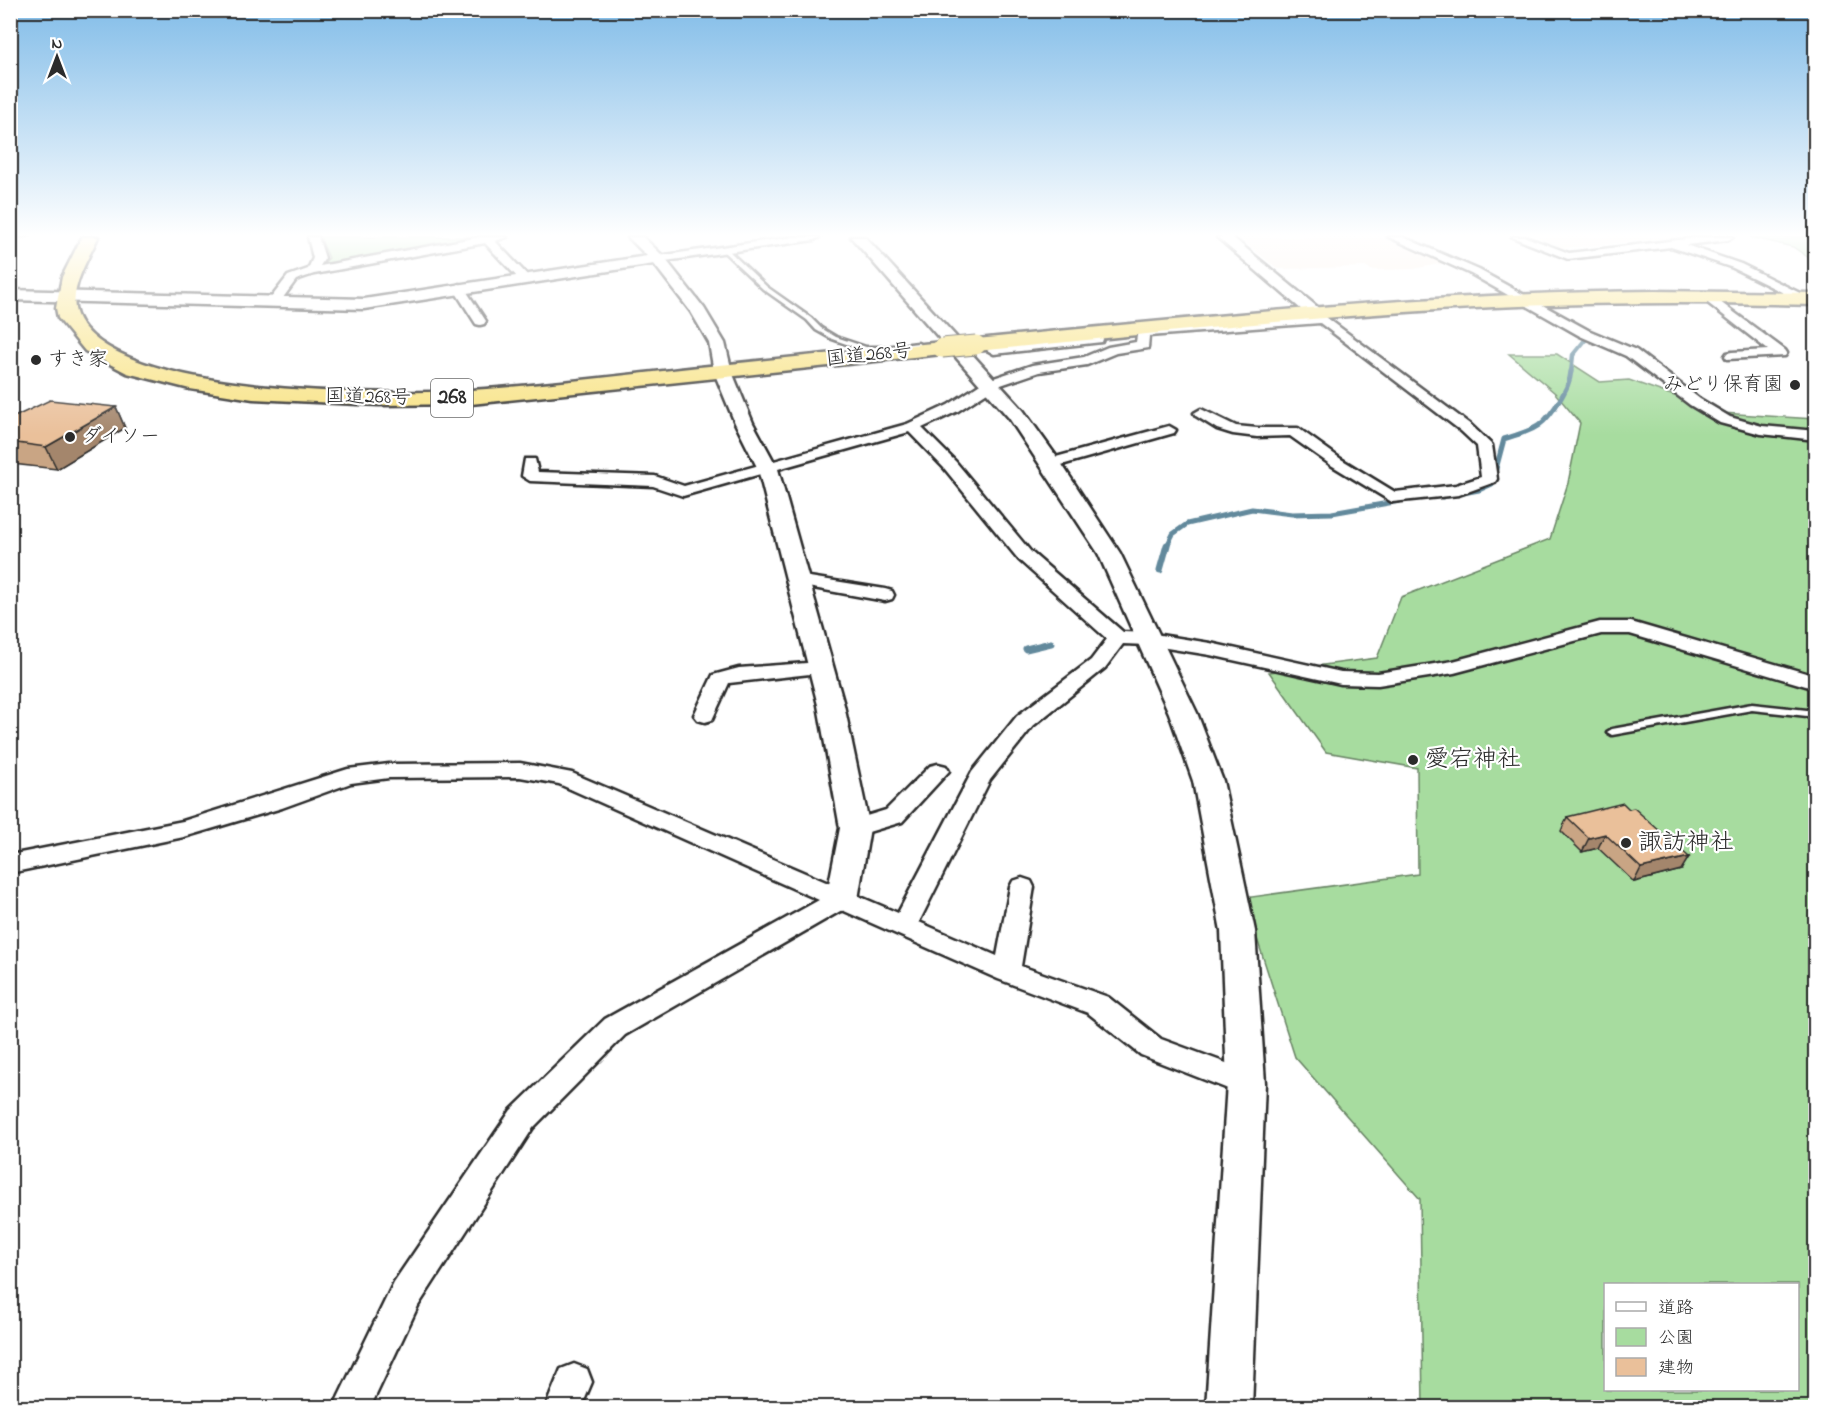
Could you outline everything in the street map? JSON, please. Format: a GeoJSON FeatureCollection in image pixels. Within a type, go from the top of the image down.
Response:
{"type":"FeatureCollection","features":[{"type":"Feature","properties":{"kind":"highway","name":"国道268号"},"geometry":{"type":"LineString","coordinates":[[66,303],[67,317],[77,333],[119,363],[188,381],[270,395],[398,400],[461,397],[966,346],[1485,303]]}},
{"type":"Feature","properties":{"kind":"street"},"geometry":{"type":"LineString","coordinates":[[469,303],[480,321]]}},
{"type":"Feature","properties":{"kind":"street"},"geometry":{"type":"LineString","coordinates":[[351,1407],[406,1294],[522,1119],[615,1027],[842,898],[855,828],[821,668],[768,469],[744,423],[723,372],[717,343],[693,303]]}},
{"type":"Feature","properties":{"kind":"street"},"geometry":{"type":"LineString","coordinates":[[924,303],[966,346],[990,384],[1016,414],[1051,463],[1109,553],[1183,713],[1208,781],[1238,931],[1246,1083],[1229,1407]]}},
{"type":"Feature","properties":{"kind":"street"},"geometry":{"type":"LineString","coordinates":[[1201,413],[1214,424],[1228,429],[1266,433],[1293,431],[1336,462],[1392,497],[1459,490],[1489,479],[1484,444],[1304,303]]}},
{"type":"Feature","properties":{"kind":"street"},"geometry":{"type":"LineString","coordinates":[[1531,303],[1584,333],[1631,353],[1695,402],[1725,420],[1761,430],[1815,435]]}},
{"type":"Feature","properties":{"kind":"street"},"geometry":{"type":"LineString","coordinates":[[1716,303],[1780,353],[1732,356]]}},
{"type":"Feature","properties":{"kind":"street"},"geometry":{"type":"LineString","coordinates":[[966,346],[1142,333],[1319,316]]}},
{"type":"Feature","properties":{"kind":"street"},"geometry":{"type":"LineString","coordinates":[[529,477],[655,481],[683,491],[912,427],[953,408],[990,384],[1037,368],[1087,361],[1113,350],[1143,345],[1142,333]]}},
{"type":"Feature","properties":{"kind":"street"},"geometry":{"type":"LineString","coordinates":[[912,427],[950,465],[1025,556],[1101,626],[1118,638],[1148,639],[1210,649],[1341,678],[1378,679],[1454,667],[1600,628],[1631,628],[1815,682]]}},
{"type":"Feature","properties":{"kind":"street"},"geometry":{"type":"LineString","coordinates":[[1051,463],[1169,430]]}},
{"type":"Feature","properties":{"kind":"street"},"geometry":{"type":"LineString","coordinates":[[797,580],[885,595]]}},
{"type":"Feature","properties":{"kind":"street"},"geometry":{"type":"LineString","coordinates":[[904,926],[980,777],[1025,721],[1098,664],[1118,638]]}},
{"type":"Feature","properties":{"kind":"street"},"geometry":{"type":"LineString","coordinates":[[705,715],[720,679],[739,674],[821,668]]}},
{"type":"Feature","properties":{"kind":"street"},"geometry":{"type":"LineString","coordinates":[[10,864],[184,829],[274,802],[348,776],[388,771],[520,770],[564,778],[1007,972],[1098,1005],[1151,1047],[1246,1083]]}},
{"type":"Feature","properties":{"kind":"street"},"geometry":{"type":"LineString","coordinates":[[855,828],[894,816],[938,771]]}},
{"type":"Feature","properties":{"kind":"street"},"geometry":{"type":"LineString","coordinates":[[1007,972],[1022,888]]}},
{"type":"Feature","properties":{"kind":"lane"},"geometry":{"type":"LineString","coordinates":[[787,303],[809,319],[813,326],[847,343],[866,349],[966,346]]}},
{"type":"Feature","properties":{"kind":"lane"},"geometry":{"type":"LineString","coordinates":[[1612,732],[1752,708],[1815,714]]}},
{"type":"Feature","properties":{"kind":"green space"},"geometry":{"type":"Polygon","coordinates":[[[1509,354],[1557,354],[1600,382],[1629,380],[1722,413],[1815,419],[1815,1407],[1423,1407],[1420,1199],[1295,1057],[1244,898],[1418,874],[1417,768],[1326,752],[1269,672],[1377,658],[1401,597],[1550,539],[1568,483],[1580,423],[1555,393],[1509,354]]]}},
{"type":"Feature","properties":{"kind":"building"},"geometry":{"type":"Polygon","coordinates":[[[50,400],[116,407],[46,447],[10,442],[10,419],[50,400]]]}},
{"type":"Feature","properties":{"kind":"building"},"geometry":{"type":"Polygon","coordinates":[[[1623,803],[1629,809],[1634,808],[1689,857],[1641,868],[1605,834],[1589,838],[1567,817],[1623,803]]]}},
{"type":"Feature","properties":{"kind":"waterway"},"geometry":{"type":"LineString","coordinates":[[1571,373],[1573,355],[1586,339]]}},
{"type":"Feature","properties":{"kind":"waterway"},"geometry":{"type":"LineString","coordinates":[[1442,497],[1479,490],[1492,484],[1504,439],[1531,430],[1549,416],[1563,395],[1571,371]]}},
{"type":"Feature","properties":{"kind":"waterway"},"geometry":{"type":"LineString","coordinates":[[1167,546],[1173,534],[1187,524],[1252,509],[1292,514],[1332,513],[1400,501]]}},
{"type":"Feature","properties":{"kind":"waterway"},"geometry":{"type":"LineString","coordinates":[[1160,570],[1167,545]]}},
{"type":"Feature","properties":{"kind":"waterway"},"geometry":{"type":"LineString","coordinates":[[1026,649],[1051,643]]}},
{"type":"Feature","properties":{"kind":"place","name":"すき家"},"geometry":{"type":"Point","coordinates":[36,360]}},
{"type":"Feature","properties":{"kind":"place","name":"みどり保育園"},"geometry":{"type":"Point","coordinates":[1795,385]}},
{"type":"Feature","properties":{"kind":"place","name":"ダイソー"},"geometry":{"type":"Point","coordinates":[70,437]}},
{"type":"Feature","properties":{"kind":"place","name":"愛宕神社"},"geometry":{"type":"Point","coordinates":[1413,760]}},
{"type":"Feature","properties":{"kind":"place","name":"諏訪神社"},"geometry":{"type":"Point","coordinates":[1626,843]}}]}
